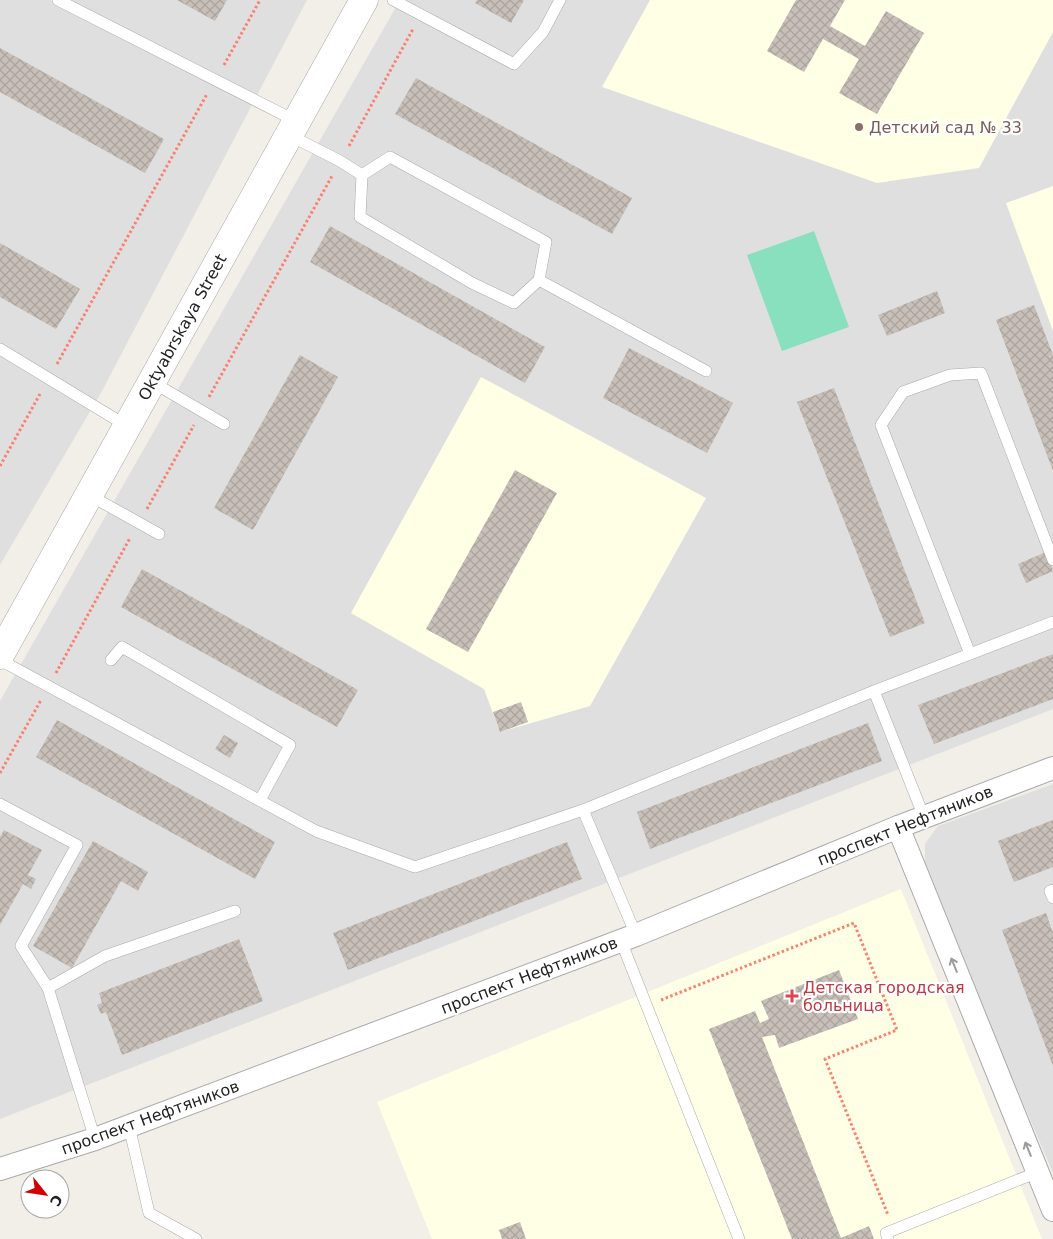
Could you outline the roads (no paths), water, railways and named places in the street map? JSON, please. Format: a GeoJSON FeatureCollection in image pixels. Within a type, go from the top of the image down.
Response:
{"type":"FeatureCollection","features":[{"type":"Feature","properties":{"kind":"street","name":"Oktyabrskaya Street"},"geometry":{"type":"LineString","coordinates":[[0,655],[364,0]]}},
{"type":"Feature","properties":{"kind":"street","name":"проспект Нефтяников"},"geometry":{"type":"LineString","coordinates":[[0,1169],[94,1139],[629,938],[898,827],[1053,768]]}},
{"type":"Feature","properties":{"kind":"street"},"geometry":{"type":"LineString","coordinates":[[898,827],[1053,1210]]}},
{"type":"Feature","properties":{"kind":"lane"},"geometry":{"type":"LineString","coordinates":[[58,0],[215,81],[293,128],[362,175]]}},
{"type":"Feature","properties":{"kind":"lane"},"geometry":{"type":"LineString","coordinates":[[393,0],[514,64],[543,32],[560,0]]}},
{"type":"Feature","properties":{"kind":"lane"},"geometry":{"type":"LineString","coordinates":[[390,156],[546,242],[539,280],[514,303],[472,283],[360,217],[362,175],[390,156]]}},
{"type":"Feature","properties":{"kind":"lane"},"geometry":{"type":"LineString","coordinates":[[539,280],[706,371]]}},
{"type":"Feature","properties":{"kind":"lane"},"geometry":{"type":"LineString","coordinates":[[0,350],[127,426]]}},
{"type":"Feature","properties":{"kind":"lane"},"geometry":{"type":"LineString","coordinates":[[970,654],[881,425],[903,392],[950,375],[981,373],[1053,560]]}},
{"type":"Feature","properties":{"kind":"lane"},"geometry":{"type":"LineString","coordinates":[[152,382],[224,424]]}},
{"type":"Feature","properties":{"kind":"lane"},"geometry":{"type":"LineString","coordinates":[[89,495],[159,534]]}},
{"type":"Feature","properties":{"kind":"lane"},"geometry":{"type":"LineString","coordinates":[[0,660],[316,831],[415,867],[583,810],[874,691],[1053,622]]}},
{"type":"Feature","properties":{"kind":"lane"},"geometry":{"type":"LineString","coordinates":[[111,660],[122,647],[290,745],[260,800]]}},
{"type":"Feature","properties":{"kind":"lane"},"geometry":{"type":"LineString","coordinates":[[874,691],[924,817]]}},
{"type":"Feature","properties":{"kind":"lane"},"geometry":{"type":"LineString","coordinates":[[0,804],[77,845],[21,946],[48,988],[94,1139]]}},
{"type":"Feature","properties":{"kind":"lane"},"geometry":{"type":"LineString","coordinates":[[583,810],[629,938],[647,1006],[739,1239]]}},
{"type":"Feature","properties":{"kind":"lane"},"geometry":{"type":"LineString","coordinates":[[1053,890],[1050,892],[1053,898]]}},
{"type":"Feature","properties":{"kind":"lane"},"geometry":{"type":"LineString","coordinates":[[48,988],[106,956],[235,911]]}},
{"type":"Feature","properties":{"kind":"lane"},"geometry":{"type":"LineString","coordinates":[[129,1126],[149,1213],[196,1239]]}},
{"type":"Feature","properties":{"kind":"lane"},"geometry":{"type":"LineString","coordinates":[[891,1234],[1038,1172]]}},
{"type":"Feature","properties":{"kind":"place","name":"Детский сад № 33"},"geometry":{"type":"Point","coordinates":[859,127]}},
{"type":"Feature","properties":{"kind":"place","name":"Детская городская больница"},"geometry":{"type":"Point","coordinates":[792,996]}}]}
